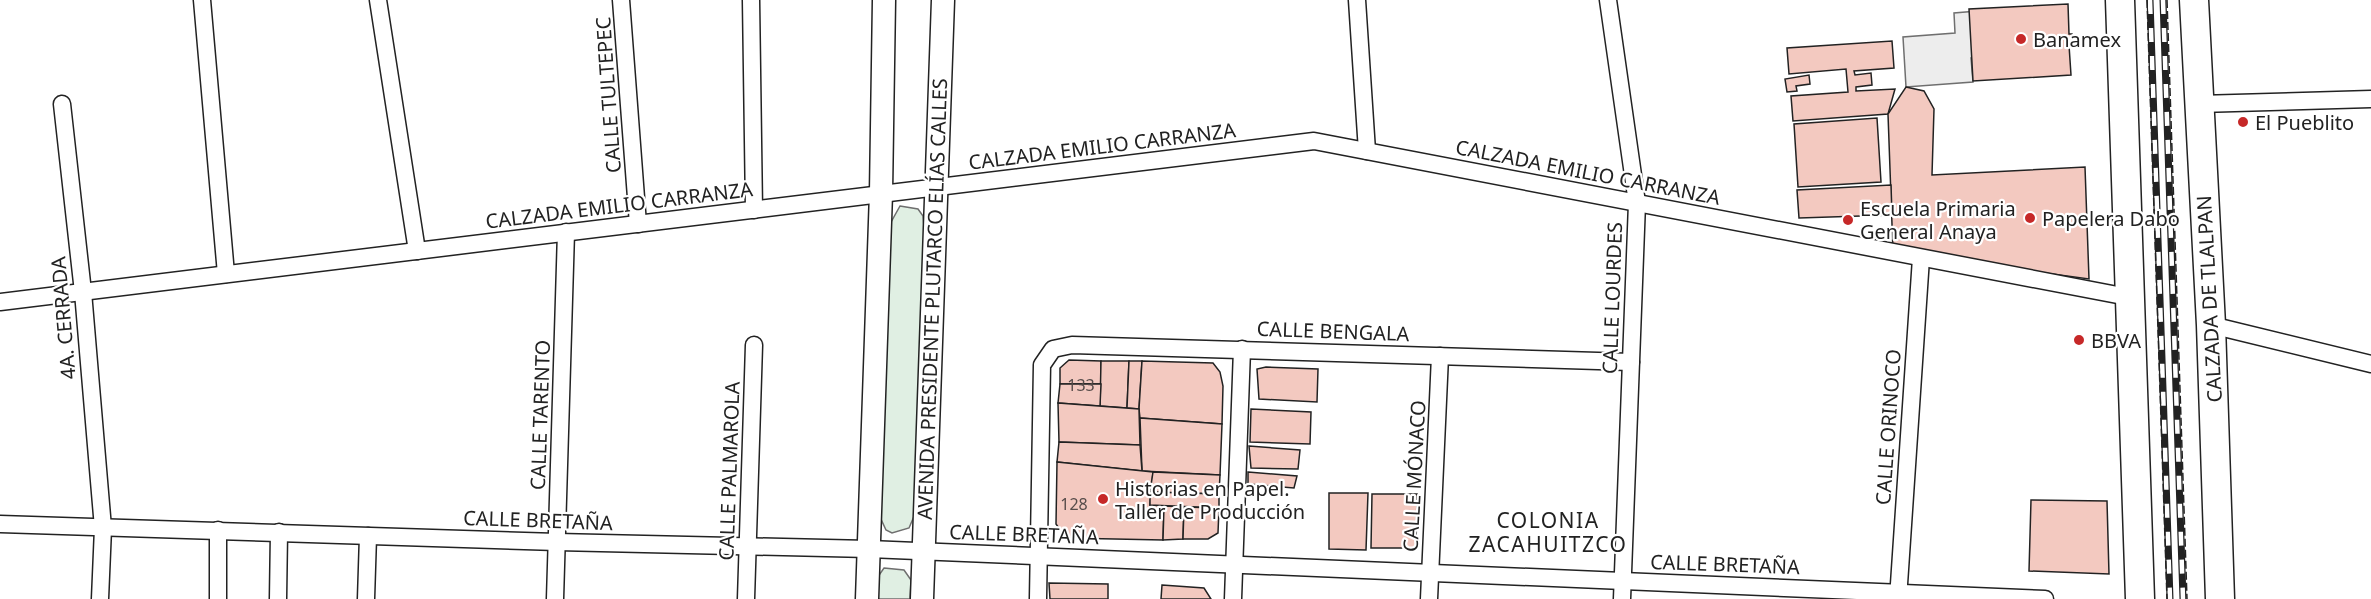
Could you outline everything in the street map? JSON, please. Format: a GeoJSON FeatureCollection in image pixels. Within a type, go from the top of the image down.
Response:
{"type":"FeatureCollection","features":[{"type":"Feature","properties":{"kind":"highway"},"geometry":{"type":"LineString","coordinates":[[2120,0],[2128,297],[2140,599]]}},
{"type":"Feature","properties":{"kind":"highway","name":"CALZADA DE TLALPAN"},"geometry":{"type":"LineString","coordinates":[[2194,0],[2211,325],[2220,599]]}},
{"type":"Feature","properties":{"kind":"main road"},"geometry":{"type":"LineString","coordinates":[[867,599],[881,193],[884,0]]}},
{"type":"Feature","properties":{"kind":"main road","name":"AVENIDA PRESIDENTE PLUTARCO ELÍAS CALLES"},"geometry":{"type":"LineString","coordinates":[[922,599],[943,0]]}},
{"type":"Feature","properties":{"kind":"street"},"geometry":{"type":"LineString","coordinates":[[202,0],[226,274]]}},
{"type":"Feature","properties":{"kind":"street"},"geometry":{"type":"LineString","coordinates":[[378,0],[417,251]]}},
{"type":"Feature","properties":{"kind":"street","name":"CALLE TULTEPEC"},"geometry":{"type":"LineString","coordinates":[[621,0],[638,224]]}},
{"type":"Feature","properties":{"kind":"street"},"geometry":{"type":"LineString","coordinates":[[751,0],[754,210]]}},
{"type":"Feature","properties":{"kind":"street"},"geometry":{"type":"LineString","coordinates":[[1357,0],[1367,151]]}},
{"type":"Feature","properties":{"kind":"street","name":"CALLE LOURDES"},"geometry":{"type":"LineString","coordinates":[[1608,0],[1637,203],[1622,599]]}},
{"type":"Feature","properties":{"kind":"street"},"geometry":{"type":"LineString","coordinates":[[2199,104],[2371,99]]}},
{"type":"Feature","properties":{"kind":"street","name":"4A. CERRADA"},"geometry":{"type":"LineString","coordinates":[[62,104],[83,292],[103,528],[100,599]]}},
{"type":"Feature","properties":{"kind":"street","name":"CALZADA EMILIO CARRANZA"},"geometry":{"type":"LineString","coordinates":[[0,302],[1314,141],[2128,297]]}},
{"type":"Feature","properties":{"kind":"street","name":"CALLE TARENTO"},"geometry":{"type":"LineString","coordinates":[[555,599],[566,232]]}},
{"type":"Feature","properties":{"kind":"street","name":"CALLE ORINOCO"},"geometry":{"type":"LineString","coordinates":[[1898,595],[1921,258]]}},
{"type":"Feature","properties":{"kind":"street"},"geometry":{"type":"LineString","coordinates":[[2211,325],[2371,364]]}},
{"type":"Feature","properties":{"kind":"street","name":"CALLE PALMAROLA"},"geometry":{"type":"LineString","coordinates":[[746,599],[754,345]]}},
{"type":"Feature","properties":{"kind":"street","name":"CALLE BENGALA"},"geometry":{"type":"LineString","coordinates":[[1038,556],[1042,365],[1053,349],[1072,345],[1631,362]]}},
{"type":"Feature","properties":{"kind":"street"},"geometry":{"type":"LineString","coordinates":[[1233,599],[1242,349]]}},
{"type":"Feature","properties":{"kind":"street","name":"CALLE MÓNACO"},"geometry":{"type":"LineString","coordinates":[[1429,599],[1440,356]]}},
{"type":"Feature","properties":{"kind":"street","name":"CALLE BRETAÑA"},"geometry":{"type":"LineString","coordinates":[[0,524],[557,542],[869,549],[1235,563],[1898,595],[2045,599]]}},
{"type":"Feature","properties":{"kind":"street"},"geometry":{"type":"LineString","coordinates":[[218,530],[218,599]]}},
{"type":"Feature","properties":{"kind":"street"},"geometry":{"type":"LineString","coordinates":[[278,599],[279,532]]}},
{"type":"Feature","properties":{"kind":"street"},"geometry":{"type":"LineString","coordinates":[[366,599],[368,536]]}},
{"type":"Feature","properties":{"kind":"street"},"geometry":{"type":"LineString","coordinates":[[1038,556],[1038,599]]}},
{"type":"Feature","properties":{"kind":"green space"},"geometry":{"type":"Polygon","coordinates":[[[900,206],[918,209],[923,216],[925,238],[915,514],[909,528],[892,533],[886,530],[880,517],[890,224],[900,206]]]}},
{"type":"Feature","properties":{"kind":"green space"},"geometry":{"type":"Polygon","coordinates":[[[884,568],[904,570],[911,580],[910,599],[877,599],[877,578],[884,568]]]}},
{"type":"Feature","properties":{"kind":"shaded area"},"geometry":{"type":"Polygon","coordinates":[[[2001,9],[2005,55],[1971,58],[1973,82],[1906,87],[1903,37],[1955,33],[1954,13],[2001,9]]]}},
{"type":"Feature","properties":{"kind":"building","name":"Banamex"},"geometry":{"type":"Polygon","coordinates":[[[2068,4],[2069,34],[2072,34],[2073,45],[2069,45],[2071,75],[1973,81],[1969,9],[2068,4]]]}},
{"type":"Feature","properties":{"kind":"building"},"geometry":{"type":"Polygon","coordinates":[[[1892,41],[1894,68],[1854,71],[1855,75],[1871,73],[1872,85],[1856,87],[1856,91],[1895,89],[1888,114],[1793,121],[1791,96],[1848,92],[1846,69],[1789,74],[1787,48],[1892,41]]]}},
{"type":"Feature","properties":{"kind":"building"},"geometry":{"type":"Polygon","coordinates":[[[1809,75],[1810,84],[1796,86],[1797,91],[1787,92],[1785,79],[1809,75]]]}},
{"type":"Feature","properties":{"kind":"building"},"geometry":{"type":"Polygon","coordinates":[[[1906,87],[1924,91],[1934,109],[1932,175],[2085,167],[2089,279],[1893,252],[1888,114],[1906,87]]]}},
{"type":"Feature","properties":{"kind":"building"},"geometry":{"type":"Polygon","coordinates":[[[1877,118],[1881,182],[1798,187],[1794,124],[1877,118]]]}},
{"type":"Feature","properties":{"kind":"building"},"geometry":{"type":"Polygon","coordinates":[[[1891,185],[1892,215],[1799,218],[1797,190],[1891,185]]]}},
{"type":"Feature","properties":{"kind":"building"},"geometry":{"type":"Polygon","coordinates":[[[1069,360],[1101,361],[1101,384],[1060,384],[1060,368],[1069,360]]]}},
{"type":"Feature","properties":{"kind":"building"},"geometry":{"type":"Polygon","coordinates":[[[1101,361],[1129,361],[1127,408],[1100,406],[1101,361]]]}},
{"type":"Feature","properties":{"kind":"building"},"geometry":{"type":"Polygon","coordinates":[[[1129,361],[1142,361],[1139,409],[1127,408],[1129,361]]]}},
{"type":"Feature","properties":{"kind":"building"},"geometry":{"type":"Polygon","coordinates":[[[1142,361],[1213,363],[1220,372],[1223,386],[1222,424],[1140,418],[1142,361]]]}},
{"type":"Feature","properties":{"kind":"building"},"geometry":{"type":"Polygon","coordinates":[[[1266,367],[1318,369],[1317,402],[1259,399],[1257,369],[1266,367]]]}},
{"type":"Feature","properties":{"kind":"building"},"geometry":{"type":"Polygon","coordinates":[[[1060,384],[1101,384],[1100,406],[1058,403],[1060,384]]]}},
{"type":"Feature","properties":{"kind":"building"},"geometry":{"type":"Polygon","coordinates":[[[1058,403],[1139,409],[1140,445],[1059,442],[1058,403]]]}},
{"type":"Feature","properties":{"kind":"building"},"geometry":{"type":"Polygon","coordinates":[[[1251,409],[1311,412],[1310,444],[1250,442],[1251,409]]]}},
{"type":"Feature","properties":{"kind":"building"},"geometry":{"type":"Polygon","coordinates":[[[1140,418],[1222,424],[1220,475],[1142,471],[1140,418]]]}},
{"type":"Feature","properties":{"kind":"building"},"geometry":{"type":"Polygon","coordinates":[[[1059,442],[1140,445],[1142,471],[1057,462],[1059,442]]]}},
{"type":"Feature","properties":{"kind":"building"},"geometry":{"type":"Polygon","coordinates":[[[1249,446],[1300,450],[1298,469],[1251,468],[1249,446]]]}},
{"type":"Feature","properties":{"kind":"building","name":"Historias en Papel. Taller de Producción"},"geometry":{"type":"Polygon","coordinates":[[[1057,462],[1153,472],[1150,505],[1164,506],[1163,540],[1066,538],[1056,524],[1057,462]]]}},
{"type":"Feature","properties":{"kind":"building"},"geometry":{"type":"Polygon","coordinates":[[[1153,472],[1220,475],[1219,494],[1150,492],[1153,472]]]}},
{"type":"Feature","properties":{"kind":"building"},"geometry":{"type":"Polygon","coordinates":[[[1248,472],[1297,476],[1294,488],[1248,484],[1248,472]]]}},
{"type":"Feature","properties":{"kind":"building"},"geometry":{"type":"Polygon","coordinates":[[[1150,492],[1219,494],[1219,508],[1150,505],[1150,492]]]}},
{"type":"Feature","properties":{"kind":"building"},"geometry":{"type":"Polygon","coordinates":[[[1329,493],[1368,493],[1366,550],[1329,549],[1329,493]]]}},
{"type":"Feature","properties":{"kind":"building"},"geometry":{"type":"Polygon","coordinates":[[[1372,494],[1417,494],[1416,548],[1371,548],[1372,494]]]}},
{"type":"Feature","properties":{"kind":"building"},"geometry":{"type":"Polygon","coordinates":[[[2031,500],[2107,501],[2109,574],[2029,571],[2031,500]]]}},
{"type":"Feature","properties":{"kind":"building"},"geometry":{"type":"Polygon","coordinates":[[[1164,506],[1184,507],[1183,539],[1163,540],[1164,506]]]}},
{"type":"Feature","properties":{"kind":"building"},"geometry":{"type":"Polygon","coordinates":[[[1184,507],[1219,508],[1218,533],[1208,539],[1183,539],[1184,507]]]}},
{"type":"Feature","properties":{"kind":"building"},"geometry":{"type":"Polygon","coordinates":[[[1049,583],[1108,584],[1108,599],[1050,599],[1049,583]]]}},
{"type":"Feature","properties":{"kind":"building"},"geometry":{"type":"Polygon","coordinates":[[[1162,585],[1204,588],[1211,599],[1161,599],[1162,585]]]}},
{"type":"Feature","properties":{"kind":"railway"},"geometry":{"type":"LineString","coordinates":[[2150,0],[2170,599]]}},
{"type":"Feature","properties":{"kind":"railway"},"geometry":{"type":"LineString","coordinates":[[2163,0],[2183,599]]}},
{"type":"Feature","properties":{"kind":"fence"},"geometry":{"type":"LineString","coordinates":[[2147,0],[2167,599]]}},
{"type":"Feature","properties":{"kind":"fence"},"geometry":{"type":"LineString","coordinates":[[2167,0],[2187,599]]}},
{"type":"Feature","properties":{"kind":"place","name":"Banamex"},"geometry":{"type":"Point","coordinates":[2021,39]}},
{"type":"Feature","properties":{"kind":"place","name":"El Pueblito"},"geometry":{"type":"Point","coordinates":[2243,122]}},
{"type":"Feature","properties":{"kind":"place","name":"Papelera Dabo"},"geometry":{"type":"Point","coordinates":[2030,218]}},
{"type":"Feature","properties":{"kind":"place","name":"Escuela Primaria General Anaya"},"geometry":{"type":"Point","coordinates":[1848,220]}},
{"type":"Feature","properties":{"kind":"place","name":"BBVA"},"geometry":{"type":"Point","coordinates":[2079,340]}},
{"type":"Feature","properties":{"kind":"place","name":"Historias en Papel. Taller de Producción"},"geometry":{"type":"Point","coordinates":[1103,499]}},
{"type":"Feature","properties":{"kind":"district","name":"COLONIA ZACAHUITZCO"},"geometry":{"type":"Point","coordinates":[1548,532]}}]}
